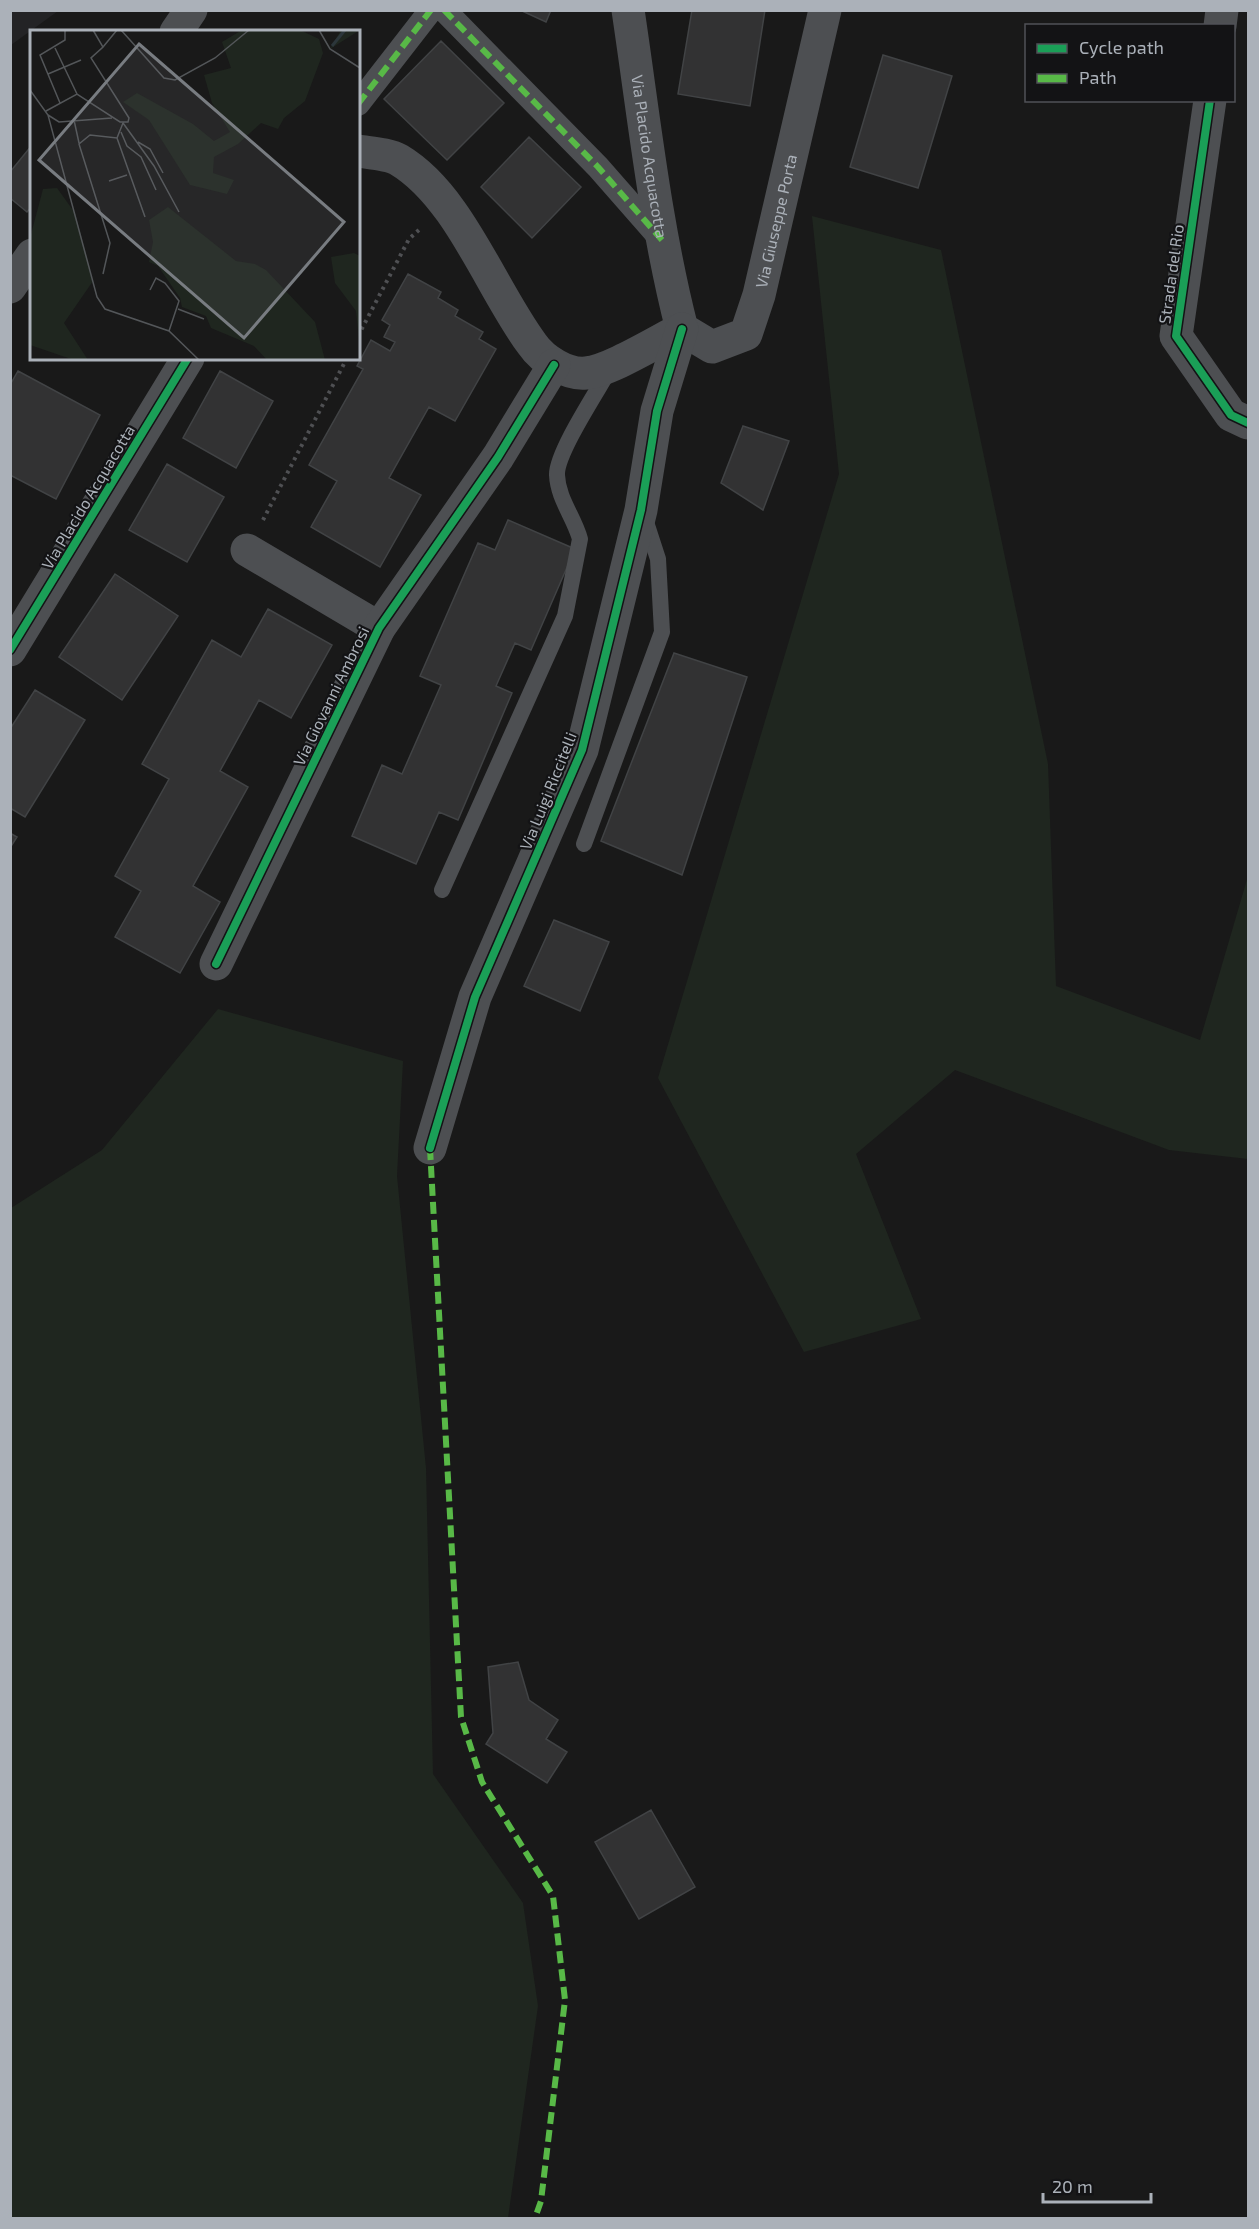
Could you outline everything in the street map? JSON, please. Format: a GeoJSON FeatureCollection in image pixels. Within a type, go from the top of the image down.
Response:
{"type":"FeatureCollection","features":[{"type":"Feature","properties":{"kind":"street"},"geometry":{"type":"LineString","coordinates":[[177,30],[191,10]]}},
{"type":"Feature","properties":{"kind":"street"},"geometry":{"type":"LineString","coordinates":[[360,101],[431,10]]}},
{"type":"Feature","properties":{"kind":"street"},"geometry":{"type":"LineString","coordinates":[[444,10],[598,167],[662,240]]}},
{"type":"Feature","properties":{"kind":"street","name":"Via Placido Acquacotta"},"geometry":{"type":"LineString","coordinates":[[628,10],[662,240],[678,315]]}},
{"type":"Feature","properties":{"kind":"street","name":"Via Giuseppe Porta"},"geometry":{"type":"LineString","coordinates":[[678,315],[712,347],[746,334],[759,295],[825,10]]}},
{"type":"Feature","properties":{"kind":"street","name":"Strada del Rio"},"geometry":{"type":"LineString","coordinates":[[1209,102],[1176,336],[1231,415],[1248,423]]}},
{"type":"Feature","properties":{"kind":"street"},"geometry":{"type":"LineString","coordinates":[[360,151],[397,159],[429,184],[464,234],[532,346],[554,365],[586,373],[613,364],[678,315]]}},
{"type":"Feature","properties":{"kind":"street"},"geometry":{"type":"LineString","coordinates":[[10,287],[30,258]]}},
{"type":"Feature","properties":{"kind":"street","name":"Via Luigi Riccitelli"},"geometry":{"type":"LineString","coordinates":[[430,1148],[475,997],[582,750],[641,510],[657,411],[678,315]]}},
{"type":"Feature","properties":{"kind":"street","name":"Via Placido Acquacotta"},"geometry":{"type":"LineString","coordinates":[[10,650],[187,360]]}},
{"type":"Feature","properties":{"kind":"street","name":"Via Giovanni Ambrosi"},"geometry":{"type":"LineString","coordinates":[[216,963],[380,628],[498,457],[554,365]]}},
{"type":"Feature","properties":{"kind":"street"},"geometry":{"type":"LineString","coordinates":[[247,550],[380,628]]}},
{"type":"Feature","properties":{"kind":"lane"},"geometry":{"type":"LineString","coordinates":[[442,890],[565,616],[580,539],[577,527],[567,514],[556,473],[568,443],[613,364]]}},
{"type":"Feature","properties":{"kind":"lane"},"geometry":{"type":"LineString","coordinates":[[584,844],[662,632],[658,559],[641,510]]}},
{"type":"Feature","properties":{"kind":"path"},"geometry":{"type":"LineString","coordinates":[[360,332],[409,239]]}},
{"type":"Feature","properties":{"kind":"path"},"geometry":{"type":"LineString","coordinates":[[247,550],[346,360]]}},
{"type":"Feature","properties":{"kind":"shaded area"},"geometry":{"type":"Polygon","coordinates":[[[11,10],[58,10],[58,11],[11,45],[11,10]]]}},
{"type":"Feature","properties":{"kind":"shaded area"},"geometry":{"type":"Polygon","coordinates":[[[812,216],[941,250],[1048,764],[1056,986],[1200,1040],[1248,876],[1248,1159],[1169,1150],[955,1070],[856,1154],[921,1319],[804,1352],[658,1078],[839,474],[812,216]]]}},
{"type":"Feature","properties":{"kind":"shaded area"},"geometry":{"type":"Polygon","coordinates":[[[218,1009],[403,1061],[397,1176],[426,1468],[433,1774],[523,1903],[538,2006],[508,2218],[11,2218],[11,1208],[102,1150],[218,1009]]]}},
{"type":"Feature","properties":{"kind":"building"},"geometry":{"type":"Polygon","coordinates":[[[520,10],[551,10],[546,22],[520,10]]]}},
{"type":"Feature","properties":{"kind":"building"},"geometry":{"type":"Polygon","coordinates":[[[692,10],[765,10],[750,106],[678,94],[692,10]]]}},
{"type":"Feature","properties":{"kind":"building"},"geometry":{"type":"Polygon","coordinates":[[[441,41],[504,103],[447,160],[384,99],[441,41]]]}},
{"type":"Feature","properties":{"kind":"building"},"geometry":{"type":"Polygon","coordinates":[[[883,55],[952,76],[918,188],[850,167],[883,55]]]}},
{"type":"Feature","properties":{"kind":"building"},"geometry":{"type":"Polygon","coordinates":[[[529,137],[581,187],[532,238],[481,187],[529,137]]]}},
{"type":"Feature","properties":{"kind":"building"},"geometry":{"type":"Polygon","coordinates":[[[30,147],[30,208],[27,212],[10,198],[10,172],[30,147]]]}},
{"type":"Feature","properties":{"kind":"building"},"geometry":{"type":"Polygon","coordinates":[[[408,274],[441,292],[438,298],[458,310],[455,316],[483,332],[479,339],[496,349],[455,421],[429,407],[389,478],[421,495],[380,567],[311,527],[337,481],[309,465],[363,369],[357,366],[371,340],[390,351],[395,342],[384,337],[390,325],[382,320],[408,274]]]}},
{"type":"Feature","properties":{"kind":"building"},"geometry":{"type":"Polygon","coordinates":[[[18,371],[100,415],[56,499],[10,475],[10,385],[18,371]]]}},
{"type":"Feature","properties":{"kind":"building"},"geometry":{"type":"Polygon","coordinates":[[[220,371],[273,401],[236,468],[183,438],[220,371]]]}},
{"type":"Feature","properties":{"kind":"building"},"geometry":{"type":"Polygon","coordinates":[[[743,426],[789,441],[763,510],[721,483],[743,426]]]}},
{"type":"Feature","properties":{"kind":"building"},"geometry":{"type":"Polygon","coordinates":[[[167,464],[224,497],[187,562],[129,530],[167,464]]]}},
{"type":"Feature","properties":{"kind":"building"},"geometry":{"type":"Polygon","coordinates":[[[508,520],[575,549],[531,650],[515,643],[496,686],[512,693],[458,820],[439,812],[416,864],[352,836],[382,765],[402,774],[441,685],[420,676],[478,543],[495,550],[508,520]]]}},
{"type":"Feature","properties":{"kind":"building"},"geometry":{"type":"Polygon","coordinates":[[[115,574],[178,616],[122,700],[59,657],[115,574]]]}},
{"type":"Feature","properties":{"kind":"building"},"geometry":{"type":"Polygon","coordinates":[[[268,609],[332,645],[291,718],[259,700],[220,771],[248,787],[193,886],[220,902],[180,973],[115,937],[141,891],[115,876],[169,779],[142,764],[212,640],[241,657],[268,609]]]}},
{"type":"Feature","properties":{"kind":"building"},"geometry":{"type":"Polygon","coordinates":[[[674,653],[747,677],[682,875],[601,841],[674,653]]]}},
{"type":"Feature","properties":{"kind":"building"},"geometry":{"type":"Polygon","coordinates":[[[35,690],[85,720],[25,817],[10,808],[10,729],[35,690]]]}},
{"type":"Feature","properties":{"kind":"building"},"geometry":{"type":"Polygon","coordinates":[[[10,833],[17,837],[10,848],[10,833]]]}},
{"type":"Feature","properties":{"kind":"building"},"geometry":{"type":"Polygon","coordinates":[[[554,920],[609,942],[580,1011],[524,986],[554,920]]]}},
{"type":"Feature","properties":{"kind":"building"},"geometry":{"type":"Polygon","coordinates":[[[518,1662],[529,1700],[558,1720],[546,1739],[567,1752],[547,1783],[486,1744],[493,1733],[488,1667],[518,1662]]]}},
{"type":"Feature","properties":{"kind":"building"},"geometry":{"type":"Polygon","coordinates":[[[651,1810],[695,1887],[639,1919],[595,1842],[651,1810]]]}},
{"type":"Feature","properties":{"kind":"marked path"},"geometry":{"type":"LineString","coordinates":[[360,101],[431,10]]}},
{"type":"Feature","properties":{"kind":"marked path"},"geometry":{"type":"LineString","coordinates":[[444,10],[598,167],[662,240]]}},
{"type":"Feature","properties":{"kind":"marked path"},"geometry":{"type":"LineString","coordinates":[[430,1148],[461,1717],[482,1782],[553,1896],[565,2000],[541,2201],[535,2218]]}},
{"type":"Feature","properties":{"kind":"cycle path"},"geometry":{"type":"LineString","coordinates":[[1210,102],[1176,336],[1231,415],[1248,423]]}},
{"type":"Feature","properties":{"kind":"cycle path"},"geometry":{"type":"LineString","coordinates":[[430,1148],[475,997],[582,750],[641,510],[657,411],[682,329]]}},
{"type":"Feature","properties":{"kind":"cycle path"},"geometry":{"type":"LineString","coordinates":[[10,650],[187,360]]}},
{"type":"Feature","properties":{"kind":"cycle path"},"geometry":{"type":"LineString","coordinates":[[216,964],[379,628],[498,457],[554,365]]}}]}
